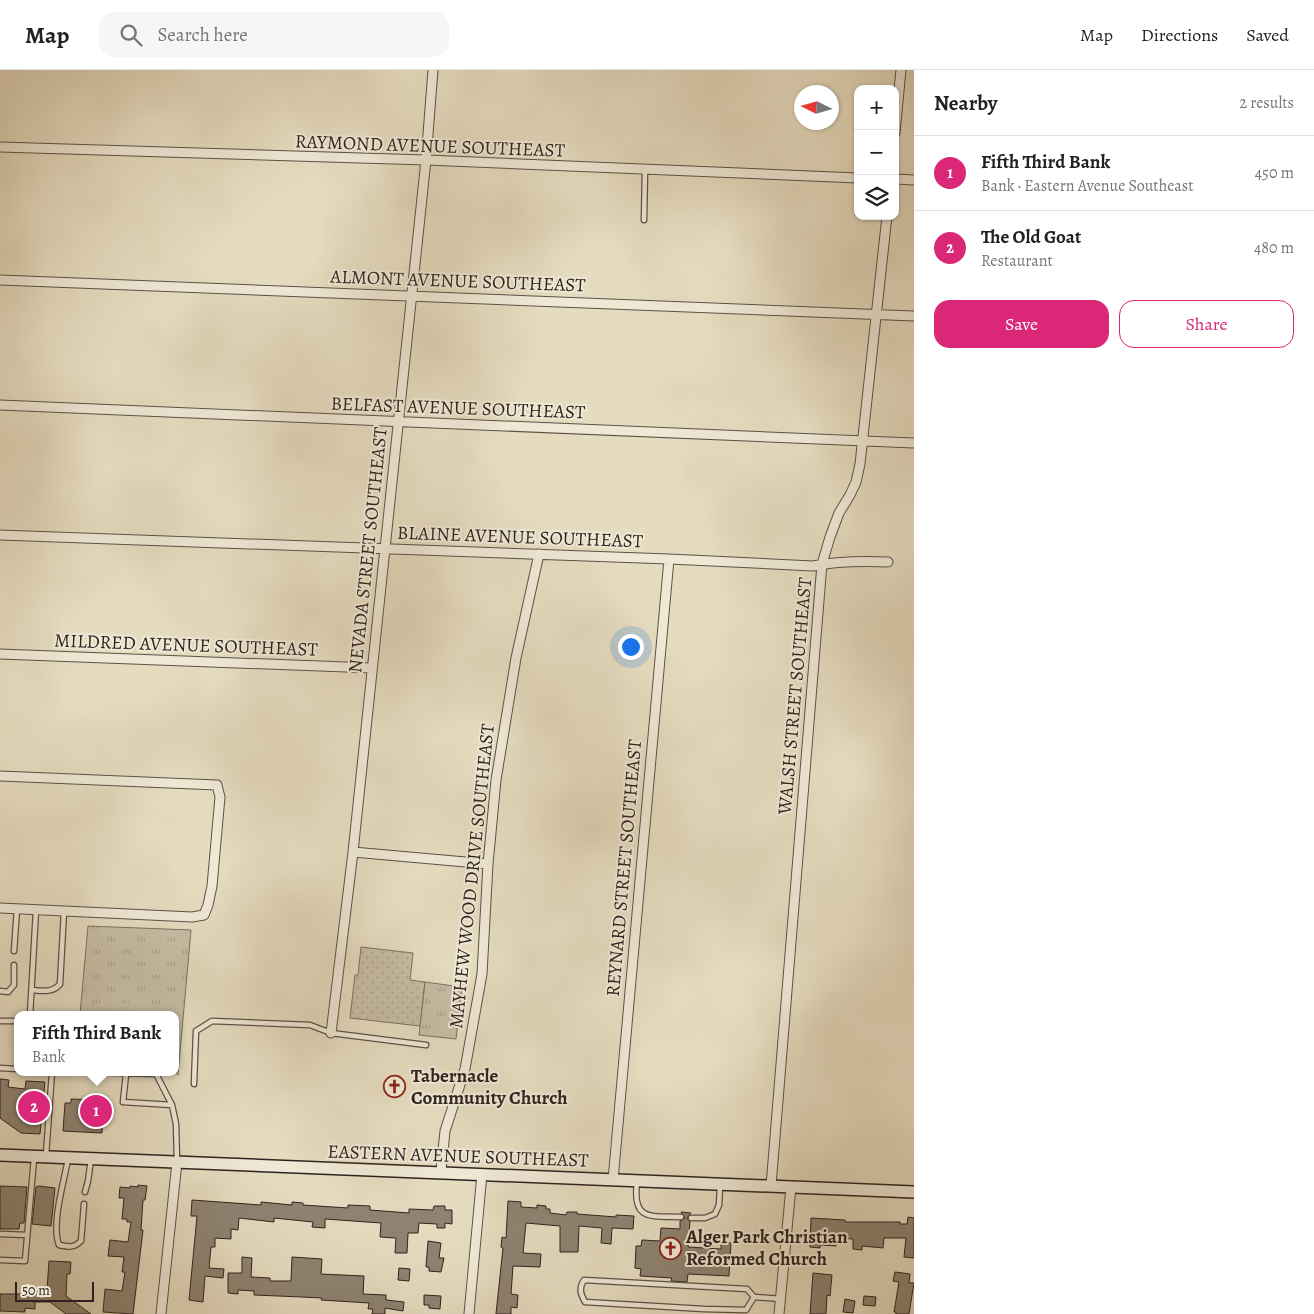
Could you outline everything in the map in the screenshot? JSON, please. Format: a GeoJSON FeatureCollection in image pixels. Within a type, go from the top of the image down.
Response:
{"type":"FeatureCollection","features":[{"type":"Feature","properties":{"kind":"main road","name":"EASTERN AVENUE SOUTHEAST"},"geometry":{"type":"LineString","coordinates":[[0,1154],[914,1192]]}},
{"type":"Feature","properties":{"kind":"street","name":"NEVADA STREET SOUTHEAST"},"geometry":{"type":"LineString","coordinates":[[331,1033],[353,852],[426,160],[433,70]]}},
{"type":"Feature","properties":{"kind":"street"},"geometry":{"type":"LineString","coordinates":[[895,130],[901,70]]}},
{"type":"Feature","properties":{"kind":"street","name":"RAYMOND AVENUE SOUTHEAST"},"geometry":{"type":"LineString","coordinates":[[0,147],[426,160],[854,178]]}},
{"type":"Feature","properties":{"kind":"street"},"geometry":{"type":"LineString","coordinates":[[899,179],[914,180]]}},
{"type":"Feature","properties":{"kind":"street","name":"WALSH STREET SOUTHEAST"},"geometry":{"type":"LineString","coordinates":[[771,1186],[822,564],[839,512],[856,482],[863,440],[887,220]]}},
{"type":"Feature","properties":{"kind":"street","name":"ALMONT AVENUE SOUTHEAST"},"geometry":{"type":"LineString","coordinates":[[0,280],[914,316]]}},
{"type":"Feature","properties":{"kind":"street","name":"BELFAST AVENUE SOUTHEAST"},"geometry":{"type":"LineString","coordinates":[[0,406],[914,443]]}},
{"type":"Feature","properties":{"kind":"street","name":"BLAINE AVENUE SOUTHEAST"},"geometry":{"type":"LineString","coordinates":[[0,535],[669,558],[813,566],[854,561],[888,562]]}},
{"type":"Feature","properties":{"kind":"street","name":"MAYHEW WOOD DRIVE SOUTHEAST"},"geometry":{"type":"LineString","coordinates":[[441,1171],[445,1131],[465,1069],[482,974],[488,864],[496,780],[516,658],[539,554]]}},
{"type":"Feature","properties":{"kind":"street","name":"REYNARD STREET SOUTHEAST"},"geometry":{"type":"LineString","coordinates":[[612,1180],[669,558]]}},
{"type":"Feature","properties":{"kind":"street","name":"MILDRED AVENUE SOUTHEAST"},"geometry":{"type":"LineString","coordinates":[[0,654],[372,668]]}},
{"type":"Feature","properties":{"kind":"street"},"geometry":{"type":"LineString","coordinates":[[0,776],[217,785],[220,797],[212,886],[204,915],[192,917],[0,908]]}},
{"type":"Feature","properties":{"kind":"street"},"geometry":{"type":"LineString","coordinates":[[353,852],[488,864]]}},
{"type":"Feature","properties":{"kind":"street"},"geometry":{"type":"LineString","coordinates":[[161,1314],[177,1162]]}},
{"type":"Feature","properties":{"kind":"street"},"geometry":{"type":"LineString","coordinates":[[469,1314],[482,1174]]}},
{"type":"Feature","properties":{"kind":"street"},"geometry":{"type":"LineString","coordinates":[[779,1314],[792,1187]]}},
{"type":"Feature","properties":{"kind":"lane"},"geometry":{"type":"LineString","coordinates":[[644,220],[645,170]]}},
{"type":"Feature","properties":{"kind":"lane"},"geometry":{"type":"LineString","coordinates":[[14,952],[16,909]]}},
{"type":"Feature","properties":{"kind":"lane"},"geometry":{"type":"LineString","coordinates":[[30,1011],[36,910]]}},
{"type":"Feature","properties":{"kind":"lane"},"geometry":{"type":"LineString","coordinates":[[32,990],[49,991],[57,988],[60,984],[64,911]]}},
{"type":"Feature","properties":{"kind":"lane"},"geometry":{"type":"LineString","coordinates":[[0,991],[8,992],[14,984],[14,965]]}},
{"type":"Feature","properties":{"kind":"lane"},"geometry":{"type":"LineString","coordinates":[[0,1021],[14,1022]]}},
{"type":"Feature","properties":{"kind":"lane"},"geometry":{"type":"LineString","coordinates":[[194,1084],[196,1031],[212,1021],[310,1025],[331,1033],[426,1045]]}},
{"type":"Feature","properties":{"kind":"lane"},"geometry":{"type":"LineString","coordinates":[[0,1068],[14,1069]]}},
{"type":"Feature","properties":{"kind":"lane"},"geometry":{"type":"LineString","coordinates":[[0,1260],[25,1261],[27,1235],[51,1076]]}},
{"type":"Feature","properties":{"kind":"lane"},"geometry":{"type":"LineString","coordinates":[[126,1076],[123,1102],[172,1104]]}},
{"type":"Feature","properties":{"kind":"lane"},"geometry":{"type":"LineString","coordinates":[[158,1076],[172,1104],[176,1124],[177,1162]]}},
{"type":"Feature","properties":{"kind":"lane"},"geometry":{"type":"LineString","coordinates":[[68,1157],[56,1236],[59,1245],[76,1246],[82,1241],[84,1204]]}},
{"type":"Feature","properties":{"kind":"lane"},"geometry":{"type":"LineString","coordinates":[[85,1192],[91,1158]]}},
{"type":"Feature","properties":{"kind":"lane"},"geometry":{"type":"LineString","coordinates":[[637,1181],[638,1207],[642,1212],[650,1216],[681,1217]]}},
{"type":"Feature","properties":{"kind":"lane"},"geometry":{"type":"LineString","coordinates":[[691,1218],[705,1218],[715,1214],[719,1205],[720,1184]]}},
{"type":"Feature","properties":{"kind":"lane"},"geometry":{"type":"LineString","coordinates":[[0,1234],[27,1235]]}},
{"type":"Feature","properties":{"kind":"lane"},"geometry":{"type":"LineString","coordinates":[[754,1297],[746,1310],[585,1302],[580,1286],[584,1280],[747,1289],[754,1297],[781,1300]]}},
{"type":"Feature","properties":{"kind":"green space"},"geometry":{"type":"Polygon","coordinates":[[[88,926],[191,930],[179,1064],[179,1011],[80,1011],[88,926]]]}},
{"type":"Feature","properties":{"kind":"green space"},"geometry":{"type":"Polygon","coordinates":[[[361,947],[413,953],[410,980],[425,982],[420,1026],[350,1018],[355,975],[358,975],[361,947]]]}},
{"type":"Feature","properties":{"kind":"green space"},"geometry":{"type":"Polygon","coordinates":[[[425,982],[462,987],[456,1039],[419,1035],[425,982]]]}},
{"type":"Feature","properties":{"kind":"building"},"geometry":{"type":"Polygon","coordinates":[[[0,1079],[9,1080],[8,1087],[25,1089],[26,1081],[45,1082],[40,1134],[21,1133],[0,1118],[0,1079]]]}},
{"type":"Feature","properties":{"kind":"building"},"geometry":{"type":"Polygon","coordinates":[[[71,1099],[97,1100],[97,1104],[103,1105],[102,1133],[63,1131],[65,1103],[71,1103],[71,1099]]]}},
{"type":"Feature","properties":{"kind":"building"},"geometry":{"type":"Polygon","coordinates":[[[138,1185],[147,1186],[145,1200],[143,1200],[141,1230],[143,1230],[133,1314],[103,1312],[105,1289],[122,1291],[125,1272],[122,1272],[124,1257],[108,1256],[110,1240],[128,1242],[131,1222],[127,1222],[127,1219],[122,1219],[124,1198],[119,1198],[120,1187],[130,1188],[130,1186],[138,1187],[138,1185]]]}},
{"type":"Feature","properties":{"kind":"building"},"geometry":{"type":"Polygon","coordinates":[[[0,1186],[27,1187],[24,1223],[20,1223],[19,1229],[0,1229],[0,1186]]]}},
{"type":"Feature","properties":{"kind":"building"},"geometry":{"type":"Polygon","coordinates":[[[36,1187],[55,1188],[51,1226],[32,1224],[36,1187]]]}},
{"type":"Feature","properties":{"kind":"building"},"geometry":{"type":"Polygon","coordinates":[[[192,1200],[261,1205],[261,1202],[292,1205],[292,1202],[303,1203],[303,1205],[348,1208],[348,1205],[370,1206],[370,1210],[409,1213],[409,1209],[433,1210],[434,1206],[445,1206],[445,1210],[452,1210],[452,1224],[445,1223],[445,1228],[437,1228],[437,1224],[419,1223],[418,1233],[408,1233],[407,1253],[395,1253],[396,1238],[380,1237],[381,1223],[325,1219],[325,1228],[312,1227],[313,1222],[274,1218],[274,1222],[239,1218],[238,1230],[231,1229],[231,1239],[215,1238],[215,1247],[211,1247],[209,1268],[224,1269],[223,1278],[205,1276],[203,1302],[189,1300],[197,1216],[191,1216],[192,1200]]]}},
{"type":"Feature","properties":{"kind":"building"},"geometry":{"type":"Polygon","coordinates":[[[508,1201],[521,1202],[521,1207],[537,1208],[537,1205],[546,1206],[546,1209],[550,1209],[550,1213],[566,1215],[567,1212],[577,1212],[577,1214],[616,1217],[616,1215],[634,1216],[633,1229],[612,1228],[611,1244],[601,1243],[602,1228],[579,1226],[578,1252],[560,1252],[560,1226],[526,1223],[523,1253],[541,1254],[540,1267],[513,1266],[511,1294],[518,1295],[517,1308],[511,1307],[511,1314],[496,1314],[503,1248],[501,1247],[502,1237],[506,1238],[508,1201]]]}},
{"type":"Feature","properties":{"kind":"building","name":"Alger Park Christian Reformed Church"},"geometry":{"type":"Polygon","coordinates":[[[681,1212],[691,1213],[687,1218],[690,1222],[688,1247],[721,1249],[721,1242],[731,1243],[729,1276],[688,1274],[687,1282],[671,1281],[672,1278],[640,1276],[641,1269],[635,1268],[636,1246],[641,1246],[642,1240],[660,1241],[661,1228],[680,1229],[680,1221],[685,1218],[681,1212]]]}},
{"type":"Feature","properties":{"kind":"building"},"geometry":{"type":"Polygon","coordinates":[[[908,1217],[914,1218],[914,1258],[904,1257],[906,1238],[884,1238],[883,1248],[862,1246],[862,1250],[853,1249],[853,1239],[837,1238],[836,1246],[820,1245],[820,1248],[810,1247],[811,1218],[845,1220],[845,1222],[900,1222],[900,1224],[907,1224],[908,1217]]]}},
{"type":"Feature","properties":{"kind":"building"},"geometry":{"type":"Polygon","coordinates":[[[428,1241],[441,1243],[439,1258],[444,1258],[441,1272],[429,1271],[429,1267],[426,1267],[428,1241]]]}},
{"type":"Feature","properties":{"kind":"building"},"geometry":{"type":"Polygon","coordinates":[[[242,1257],[252,1258],[251,1277],[270,1278],[270,1281],[291,1281],[292,1257],[322,1259],[321,1274],[364,1276],[363,1294],[386,1295],[386,1300],[404,1302],[403,1311],[385,1308],[385,1314],[372,1314],[373,1309],[368,1309],[369,1303],[321,1300],[322,1298],[254,1295],[254,1291],[238,1290],[238,1294],[228,1293],[228,1273],[242,1273],[242,1257]]]}},
{"type":"Feature","properties":{"kind":"building"},"geometry":{"type":"Polygon","coordinates":[[[49,1261],[71,1262],[70,1274],[67,1274],[66,1296],[91,1314],[66,1314],[50,1302],[35,1302],[35,1309],[25,1308],[25,1312],[0,1311],[0,1294],[35,1294],[35,1289],[47,1290],[49,1261]]]}},
{"type":"Feature","properties":{"kind":"building"},"geometry":{"type":"Polygon","coordinates":[[[399,1268],[410,1269],[409,1281],[398,1280],[399,1268]]]}},
{"type":"Feature","properties":{"kind":"building"},"geometry":{"type":"Polygon","coordinates":[[[895,1272],[910,1274],[909,1283],[914,1283],[909,1314],[896,1314],[894,1312],[899,1282],[893,1281],[895,1272]]]}},
{"type":"Feature","properties":{"kind":"building"},"geometry":{"type":"Polygon","coordinates":[[[813,1273],[832,1275],[830,1296],[827,1295],[826,1314],[810,1314],[813,1273]]]}},
{"type":"Feature","properties":{"kind":"building"},"geometry":{"type":"Polygon","coordinates":[[[424,1295],[441,1296],[440,1309],[429,1308],[429,1305],[424,1305],[424,1295]]]}},
{"type":"Feature","properties":{"kind":"building"},"geometry":{"type":"Polygon","coordinates":[[[864,1296],[876,1297],[875,1306],[863,1305],[864,1296]]]}},
{"type":"Feature","properties":{"kind":"building"},"geometry":{"type":"Polygon","coordinates":[[[845,1299],[855,1301],[853,1313],[843,1312],[845,1299]]]}},
{"type":"Feature","properties":{"kind":"place","name":"Tabernacle Community Church"},"geometry":{"type":"Point","coordinates":[395,1087]}},
{"type":"Feature","properties":{"kind":"place","name":"The Old Goat"},"geometry":{"type":"Point","coordinates":[34,1107]}},
{"type":"Feature","properties":{"kind":"place","name":"Fifth Third Bank"},"geometry":{"type":"Point","coordinates":[96,1111]}},
{"type":"Feature","properties":{"kind":"place","name":"Alger Park Christian Reformed Church"},"geometry":{"type":"Point","coordinates":[670,1248]}}]}
